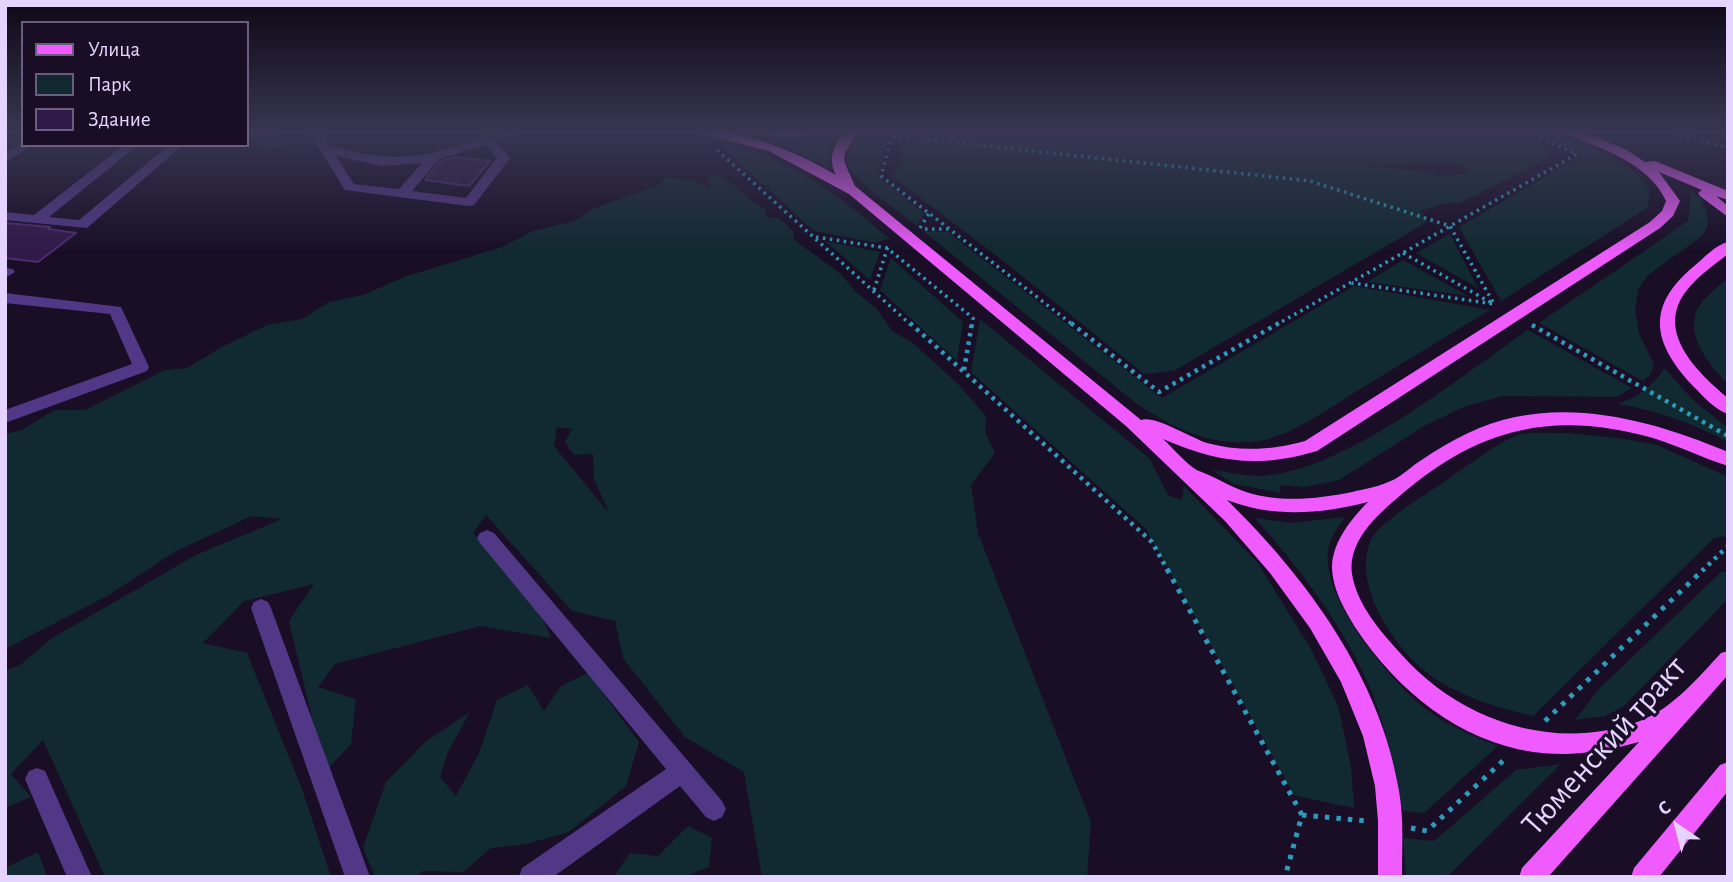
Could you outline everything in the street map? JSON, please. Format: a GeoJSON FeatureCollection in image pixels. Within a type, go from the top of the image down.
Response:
{"type":"FeatureCollection","features":[{"type":"Feature","properties":{"kind":"main road"},"geometry":{"type":"LineString","coordinates":[[821,172],[913,231],[1171,455],[1268,557],[1309,608],[1352,682],[1373,735],[1389,802],[1390,877]]}},
{"type":"Feature","properties":{"kind":"main road"},"geometry":{"type":"LineString","coordinates":[[840,172],[854,191]]}},
{"type":"Feature","properties":{"kind":"main road"},"geometry":{"type":"LineString","coordinates":[[1122,411],[1180,441],[1219,454],[1266,458],[1311,446],[1655,225],[1668,213],[1673,201],[1669,188],[1650,172]]}},
{"type":"Feature","properties":{"kind":"main road"},"geometry":{"type":"LineString","coordinates":[[1669,172],[1728,196]]}},
{"type":"Feature","properties":{"kind":"main road"},"geometry":{"type":"LineString","coordinates":[[1678,176],[1705,193],[1728,213]]}},
{"type":"Feature","properties":{"kind":"main road"},"geometry":{"type":"LineString","coordinates":[[1728,246],[1678,289],[1667,310],[1667,336],[1679,361],[1728,408]]}},
{"type":"Feature","properties":{"kind":"main road"},"geometry":{"type":"LineString","coordinates":[[1699,271],[1728,256]]}},
{"type":"Feature","properties":{"kind":"main road"},"geometry":{"type":"LineString","coordinates":[[1686,703],[1644,730],[1598,744],[1563,745],[1509,736],[1475,724],[1429,697],[1395,665],[1360,618],[1345,585],[1342,562],[1354,532],[1371,510],[1398,485],[1484,434],[1515,423],[1552,420],[1630,425],[1682,439],[1727,459]]}},
{"type":"Feature","properties":{"kind":"main road"},"geometry":{"type":"LineString","coordinates":[[1171,455],[1209,483],[1244,499],[1276,507],[1320,507],[1398,485]]}},
{"type":"Feature","properties":{"kind":"main road","name":"Тюменский тракт"},"geometry":{"type":"LineString","coordinates":[[1531,877],[1686,703],[1728,660]]}},
{"type":"Feature","properties":{"kind":"main road"},"geometry":{"type":"LineString","coordinates":[[1643,877],[1728,773]]}},
{"type":"Feature","properties":{"kind":"lane"},"geometry":{"type":"LineString","coordinates":[[38,219],[97,172]]}},
{"type":"Feature","properties":{"kind":"lane"},"geometry":{"type":"LineString","coordinates":[[5,216],[82,225],[145,172]]}},
{"type":"Feature","properties":{"kind":"lane"},"geometry":{"type":"LineString","coordinates":[[341,172],[350,187],[469,202],[493,172]]}},
{"type":"Feature","properties":{"kind":"lane"},"geometry":{"type":"LineString","coordinates":[[403,193],[421,172]]}},
{"type":"Feature","properties":{"kind":"lane"},"geometry":{"type":"LineString","coordinates":[[5,298],[116,310],[141,367],[5,417]]}},
{"type":"Feature","properties":{"kind":"lane"},"geometry":{"type":"LineString","coordinates":[[487,538],[714,809]]}},
{"type":"Feature","properties":{"kind":"lane"},"geometry":{"type":"LineString","coordinates":[[261,608],[358,877]]}},
{"type":"Feature","properties":{"kind":"lane"},"geometry":{"type":"LineString","coordinates":[[531,877],[682,771]]}},
{"type":"Feature","properties":{"kind":"lane"},"geometry":{"type":"LineString","coordinates":[[37,779],[79,877]]}},
{"type":"Feature","properties":{"kind":"path"},"geometry":{"type":"LineString","coordinates":[[742,172],[1152,542],[1302,815],[1285,877]]}},
{"type":"Feature","properties":{"kind":"path"},"geometry":{"type":"LineString","coordinates":[[882,172],[881,176],[1159,392],[1545,172]]}},
{"type":"Feature","properties":{"kind":"path"},"geometry":{"type":"LineString","coordinates":[[1230,172],[1310,181],[1450,226],[1494,304],[1351,282]]}},
{"type":"Feature","properties":{"kind":"path"},"geometry":{"type":"LineString","coordinates":[[913,231],[929,213]]}},
{"type":"Feature","properties":{"kind":"path"},"geometry":{"type":"LineString","coordinates":[[874,290],[890,241],[913,231],[949,229]]}},
{"type":"Feature","properties":{"kind":"path"},"geometry":{"type":"LineString","coordinates":[[815,236],[887,247],[973,318],[964,371]]}},
{"type":"Feature","properties":{"kind":"path"},"geometry":{"type":"LineString","coordinates":[[1638,386],[1728,436]]}},
{"type":"Feature","properties":{"kind":"green space"},"geometry":{"type":"Polygon","coordinates":[[[750,172],[798,172],[832,193],[889,238],[876,243],[814,231],[750,172]]]}},
{"type":"Feature","properties":{"kind":"green space"},"geometry":{"type":"Polygon","coordinates":[[[853,172],[878,172],[877,176],[924,213],[917,226],[889,205],[853,172]]]}},
{"type":"Feature","properties":{"kind":"green space"},"geometry":{"type":"Polygon","coordinates":[[[896,172],[1424,172],[1441,177],[1468,172],[1522,172],[1462,202],[1442,204],[1421,211],[1427,222],[1174,371],[1144,374],[892,176],[896,172]]]}},
{"type":"Feature","properties":{"kind":"green space"},"geometry":{"type":"Polygon","coordinates":[[[1553,172],[1633,172],[1647,186],[1649,194],[1647,208],[1501,301],[1459,227],[1553,172]]]}},
{"type":"Feature","properties":{"kind":"green space"},"geometry":{"type":"Polygon","coordinates":[[[715,174],[722,177],[766,209],[766,217],[779,218],[793,231],[794,240],[840,273],[856,292],[877,309],[892,331],[914,344],[957,383],[986,416],[985,432],[995,453],[971,485],[978,533],[1091,822],[1087,877],[762,877],[744,772],[685,737],[623,658],[615,621],[572,611],[486,515],[473,533],[539,608],[551,638],[480,626],[335,664],[318,687],[356,699],[351,744],[325,772],[289,621],[314,584],[244,601],[203,643],[247,653],[302,789],[331,877],[105,877],[43,740],[11,774],[31,797],[5,808],[5,671],[20,665],[52,638],[196,555],[282,519],[252,516],[176,551],[109,595],[5,649],[5,434],[22,430],[54,410],[85,410],[165,370],[187,368],[267,325],[302,319],[329,302],[363,295],[407,276],[502,247],[533,231],[574,221],[595,208],[657,186],[666,177],[695,181],[710,188],[708,177],[715,174]],[[557,427],[554,446],[609,513],[594,479],[593,454],[574,455],[565,442],[572,429],[557,427]]]}},
{"type":"Feature","properties":{"kind":"green space"},"geometry":{"type":"Polygon","coordinates":[[[1691,192],[1704,201],[1701,206],[1707,210],[1708,226],[1702,236],[1647,276],[1638,290],[1635,312],[1639,333],[1654,365],[1650,375],[1643,381],[1539,323],[1688,221],[1691,192]]]}},
{"type":"Feature","properties":{"kind":"green space"},"geometry":{"type":"Polygon","coordinates":[[[923,231],[948,232],[1162,398],[1354,286],[1490,310],[1294,429],[1266,440],[1220,441],[1191,433],[1137,404],[923,231]]]}},
{"type":"Feature","properties":{"kind":"green space"},"geometry":{"type":"Polygon","coordinates":[[[1450,234],[1478,288],[1416,253],[1450,234]]]}},
{"type":"Feature","properties":{"kind":"green space"},"geometry":{"type":"Polygon","coordinates":[[[825,241],[880,252],[870,280],[825,241]]]}},
{"type":"Feature","properties":{"kind":"green space"},"geometry":{"type":"Polygon","coordinates":[[[891,258],[963,322],[957,361],[880,290],[891,258]]]}},
{"type":"Feature","properties":{"kind":"green space"},"geometry":{"type":"Polygon","coordinates":[[[1403,260],[1468,296],[1367,282],[1403,260]]]}},
{"type":"Feature","properties":{"kind":"green space"},"geometry":{"type":"Polygon","coordinates":[[[1728,278],[1728,384],[1703,353],[1695,335],[1694,325],[1700,305],[1728,278]]]}},
{"type":"Feature","properties":{"kind":"green space"},"geometry":{"type":"Polygon","coordinates":[[[980,319],[1150,459],[1168,495],[1182,500],[1184,486],[1258,563],[1312,651],[1338,706],[1351,766],[1354,808],[1295,796],[1146,529],[971,372],[980,319]]]}},
{"type":"Feature","properties":{"kind":"green space"},"geometry":{"type":"Polygon","coordinates":[[[1528,330],[1632,388],[1616,397],[1503,396],[1466,406],[1426,425],[1339,480],[1305,487],[1279,485],[1281,493],[1234,484],[1212,470],[1261,476],[1293,471],[1328,458],[1400,419],[1528,330]]]}},
{"type":"Feature","properties":{"kind":"green space"},"geometry":{"type":"Polygon","coordinates":[[[1664,368],[1693,400],[1728,428],[1728,442],[1674,418],[1618,404],[1644,390],[1664,368]]]}},
{"type":"Feature","properties":{"kind":"green space"},"geometry":{"type":"Polygon","coordinates":[[[1569,433],[1657,445],[1728,477],[1728,536],[1714,538],[1533,716],[1473,698],[1450,688],[1408,655],[1382,618],[1372,597],[1366,556],[1372,538],[1384,524],[1492,448],[1521,434],[1569,433]]]}},
{"type":"Feature","properties":{"kind":"green space"},"geometry":{"type":"Polygon","coordinates":[[[1345,517],[1331,540],[1328,560],[1332,583],[1358,632],[1375,657],[1427,710],[1452,726],[1498,746],[1424,813],[1403,811],[1378,709],[1365,677],[1342,634],[1301,574],[1255,518],[1291,523],[1345,517]]]}},
{"type":"Feature","properties":{"kind":"green space"},"geometry":{"type":"Polygon","coordinates":[[[1721,572],[1728,572],[1728,599],[1623,707],[1605,716],[1575,720],[1598,690],[1721,572]]]}},
{"type":"Feature","properties":{"kind":"green space"},"geometry":{"type":"Polygon","coordinates":[[[588,673],[639,742],[626,786],[569,832],[526,844],[491,848],[463,872],[422,871],[417,877],[375,877],[363,848],[386,782],[425,742],[470,712],[448,752],[440,777],[456,796],[479,753],[497,700],[528,685],[544,711],[561,686],[588,673]]]}},
{"type":"Feature","properties":{"kind":"green space"},"geometry":{"type":"Polygon","coordinates":[[[1561,764],[1447,877],[1406,877],[1403,838],[1434,841],[1516,770],[1561,764]]]}},
{"type":"Feature","properties":{"kind":"green space"},"geometry":{"type":"Polygon","coordinates":[[[688,826],[712,838],[709,867],[684,877],[614,877],[630,853],[658,856],[688,826]]]}},
{"type":"Feature","properties":{"kind":"green space"},"geometry":{"type":"Polygon","coordinates":[[[38,852],[47,877],[5,877],[5,868],[38,852]]]}},
{"type":"Feature","properties":{"kind":"building"},"geometry":{"type":"Polygon","coordinates":[[[431,172],[481,172],[469,186],[425,180],[431,172]]]}},
{"type":"Feature","properties":{"kind":"building"},"geometry":{"type":"Polygon","coordinates":[[[5,223],[50,227],[48,229],[76,233],[38,262],[5,258],[5,223]]]}}]}
